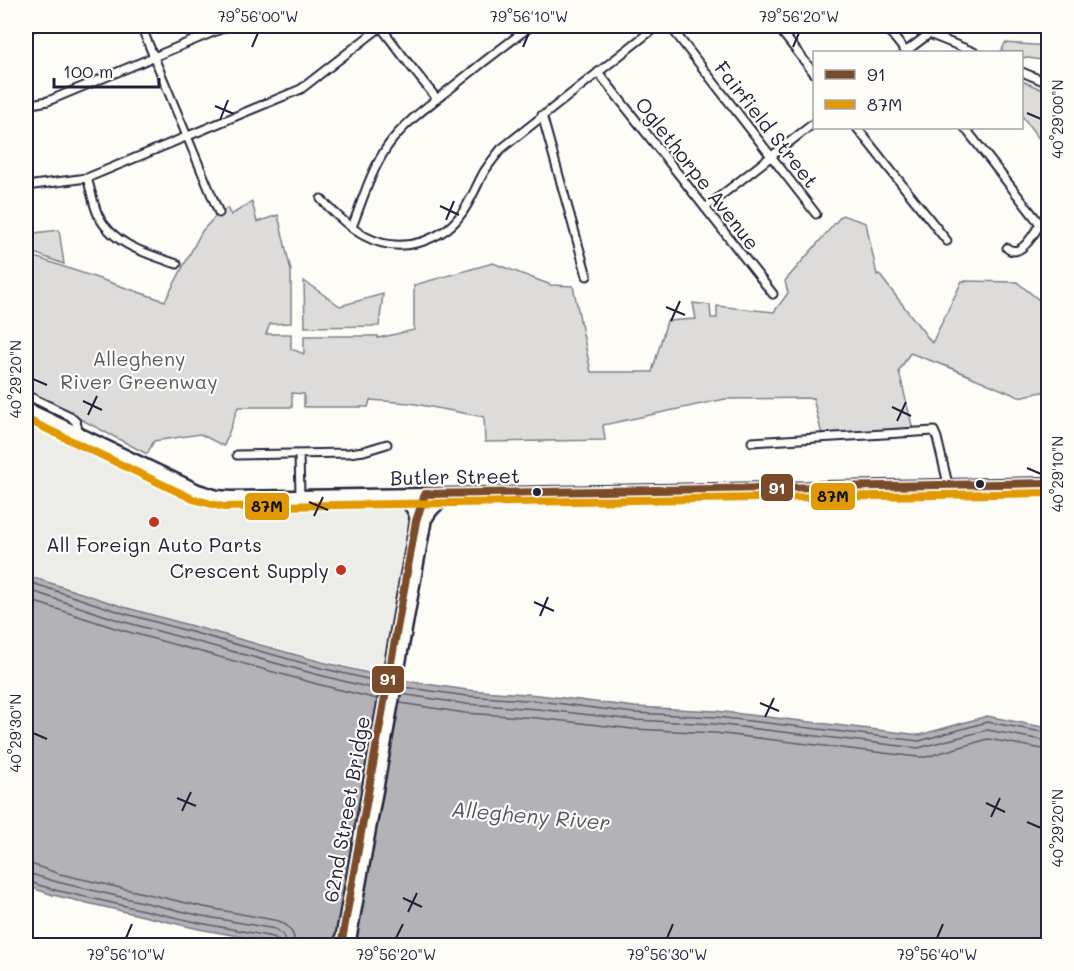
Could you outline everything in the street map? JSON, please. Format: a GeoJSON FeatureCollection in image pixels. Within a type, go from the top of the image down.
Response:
{"type":"FeatureCollection","features":[{"type":"Feature","properties":{"kind":"highway","name":"Butler Street"},"geometry":{"type":"LineString","coordinates":[[26,408],[210,494],[231,497],[426,494]]}},
{"type":"Feature","properties":{"kind":"highway","name":"62nd Street Bridge"},"geometry":{"type":"LineString","coordinates":[[343,945],[426,494]]}},
{"type":"Feature","properties":{"kind":"highway"},"geometry":{"type":"LineString","coordinates":[[390,495],[402,500],[421,514],[443,500],[460,494]]}},
{"type":"Feature","properties":{"kind":"main road","name":"Butler Street"},"geometry":{"type":"LineString","coordinates":[[426,494],[1048,483]]}},
{"type":"Feature","properties":{"kind":"street"},"geometry":{"type":"LineString","coordinates":[[26,30],[35,26]]}},
{"type":"Feature","properties":{"kind":"street"},"geometry":{"type":"LineString","coordinates":[[141,26],[219,213]]}},
{"type":"Feature","properties":{"kind":"street"},"geometry":{"type":"LineString","coordinates":[[26,105],[48,101],[228,26]]}},
{"type":"Feature","properties":{"kind":"street"},"geometry":{"type":"LineString","coordinates":[[26,186],[87,178],[301,89],[381,26],[437,99]]}},
{"type":"Feature","properties":{"kind":"street"},"geometry":{"type":"LineString","coordinates":[[352,227],[365,189],[388,146],[407,125],[437,99],[531,26]]}},
{"type":"Feature","properties":{"kind":"street"},"geometry":{"type":"LineString","coordinates":[[321,199],[338,218],[380,243],[414,244],[432,238],[460,216],[485,169],[501,149],[657,26]]}},
{"type":"Feature","properties":{"kind":"street","name":"Fairfield Street"},"geometry":{"type":"LineString","coordinates":[[670,26],[816,214]]}},
{"type":"Feature","properties":{"kind":"street"},"geometry":{"type":"LineString","coordinates":[[777,26],[813,72]]}},
{"type":"Feature","properties":{"kind":"street"},"geometry":{"type":"LineString","coordinates":[[885,26],[904,51]]}},
{"type":"Feature","properties":{"kind":"street"},"geometry":{"type":"LineString","coordinates":[[928,26],[929,34]]}},
{"type":"Feature","properties":{"kind":"street"},"geometry":{"type":"LineString","coordinates":[[906,51],[929,34]]}},
{"type":"Feature","properties":{"kind":"street"},"geometry":{"type":"LineString","coordinates":[[929,34],[972,51]]}},
{"type":"Feature","properties":{"kind":"street","name":"Oglethorpe Avenue"},"geometry":{"type":"LineString","coordinates":[[598,72],[773,294]]}},
{"type":"Feature","properties":{"kind":"street"},"geometry":{"type":"LineString","coordinates":[[1023,72],[1048,83]]}},
{"type":"Feature","properties":{"kind":"street"},"geometry":{"type":"LineString","coordinates":[[542,115],[587,276]]}},
{"type":"Feature","properties":{"kind":"street"},"geometry":{"type":"LineString","coordinates":[[705,208],[813,124]]}},
{"type":"Feature","properties":{"kind":"street"},"geometry":{"type":"LineString","coordinates":[[858,129],[947,241]]}},
{"type":"Feature","properties":{"kind":"street"},"geometry":{"type":"LineString","coordinates":[[966,129],[1040,224],[1021,248],[1015,252],[1007,248]]}},
{"type":"Feature","properties":{"kind":"street"},"geometry":{"type":"LineString","coordinates":[[87,178],[98,214],[118,239],[133,248],[177,264]]}},
{"type":"Feature","properties":{"kind":"street"},"geometry":{"type":"LineString","coordinates":[[26,394],[74,419],[79,434]]}},
{"type":"Feature","properties":{"kind":"street"},"geometry":{"type":"LineString","coordinates":[[752,442],[934,431],[948,484]]}},
{"type":"Feature","properties":{"kind":"street"},"geometry":{"type":"LineString","coordinates":[[237,455],[356,452],[387,444]]}},
{"type":"Feature","properties":{"kind":"street"},"geometry":{"type":"LineString","coordinates":[[299,454],[300,496]]}},
{"type":"Feature","properties":{"kind":"shaded area"},"geometry":{"type":"Polygon","coordinates":[[[26,418],[205,502],[248,506],[394,506],[402,509],[408,516],[408,528],[381,674],[125,606],[26,573],[26,418]]]}},
{"type":"Feature","properties":{"kind":"green space"},"geometry":{"type":"Polygon","coordinates":[[[1005,43],[1048,46],[1048,61],[1023,57],[1023,51],[1001,51],[1005,43]]]}},
{"type":"Feature","properties":{"kind":"green space"},"geometry":{"type":"Polygon","coordinates":[[[1023,81],[1048,92],[1048,151],[1023,117],[1023,81]]]}},
{"type":"Feature","properties":{"kind":"green space","name":"Allegheny River Greenway"},"geometry":{"type":"Polygon","coordinates":[[[252,202],[257,222],[278,215],[291,271],[291,323],[270,324],[266,334],[291,334],[291,349],[304,354],[304,336],[378,336],[378,338],[414,330],[414,285],[493,263],[551,285],[573,286],[591,372],[652,372],[667,321],[696,319],[693,303],[710,305],[711,318],[717,318],[717,306],[774,312],[788,293],[785,281],[842,215],[866,223],[877,275],[879,274],[932,343],[962,281],[1017,282],[1048,305],[1048,392],[1019,397],[910,353],[899,371],[913,430],[822,435],[813,398],[725,399],[603,425],[605,440],[485,442],[484,417],[410,403],[370,400],[368,407],[304,407],[304,394],[292,393],[292,407],[238,407],[224,446],[200,434],[154,441],[147,454],[26,392],[26,254],[165,301],[202,231],[227,208],[231,215],[252,202]]]}},
{"type":"Feature","properties":{"kind":"green space"},"geometry":{"type":"Polygon","coordinates":[[[59,230],[64,264],[26,250],[26,234],[59,230]]]}},
{"type":"Feature","properties":{"kind":"green space"},"geometry":{"type":"Polygon","coordinates":[[[304,281],[340,306],[383,294],[379,326],[305,327],[304,281]]]}},
{"type":"Feature","properties":{"kind":"water","name":"Allegheny River"},"geometry":{"type":"Polygon","coordinates":[[[26,575],[124,607],[322,662],[393,679],[467,690],[539,695],[635,707],[716,711],[920,735],[987,716],[1048,728],[1048,945],[288,945],[199,929],[53,895],[26,886],[26,575]]]}},
{"type":"Feature","properties":{"kind":"transit line","name":"87M"},"geometry":{"type":"LineString","coordinates":[[26,419],[193,499],[223,507],[1048,493]]}},
{"type":"Feature","properties":{"kind":"transit line","name":"91"},"geometry":{"type":"LineString","coordinates":[[341,946],[416,521],[425,494],[1048,483]]}},
{"type":"Feature","properties":{"kind":"place","name":"All Foreign Auto Parts"},"geometry":{"type":"Point","coordinates":[154,522]}},
{"type":"Feature","properties":{"kind":"place","name":"Crescent Supply"},"geometry":{"type":"Point","coordinates":[341,570]}}]}
